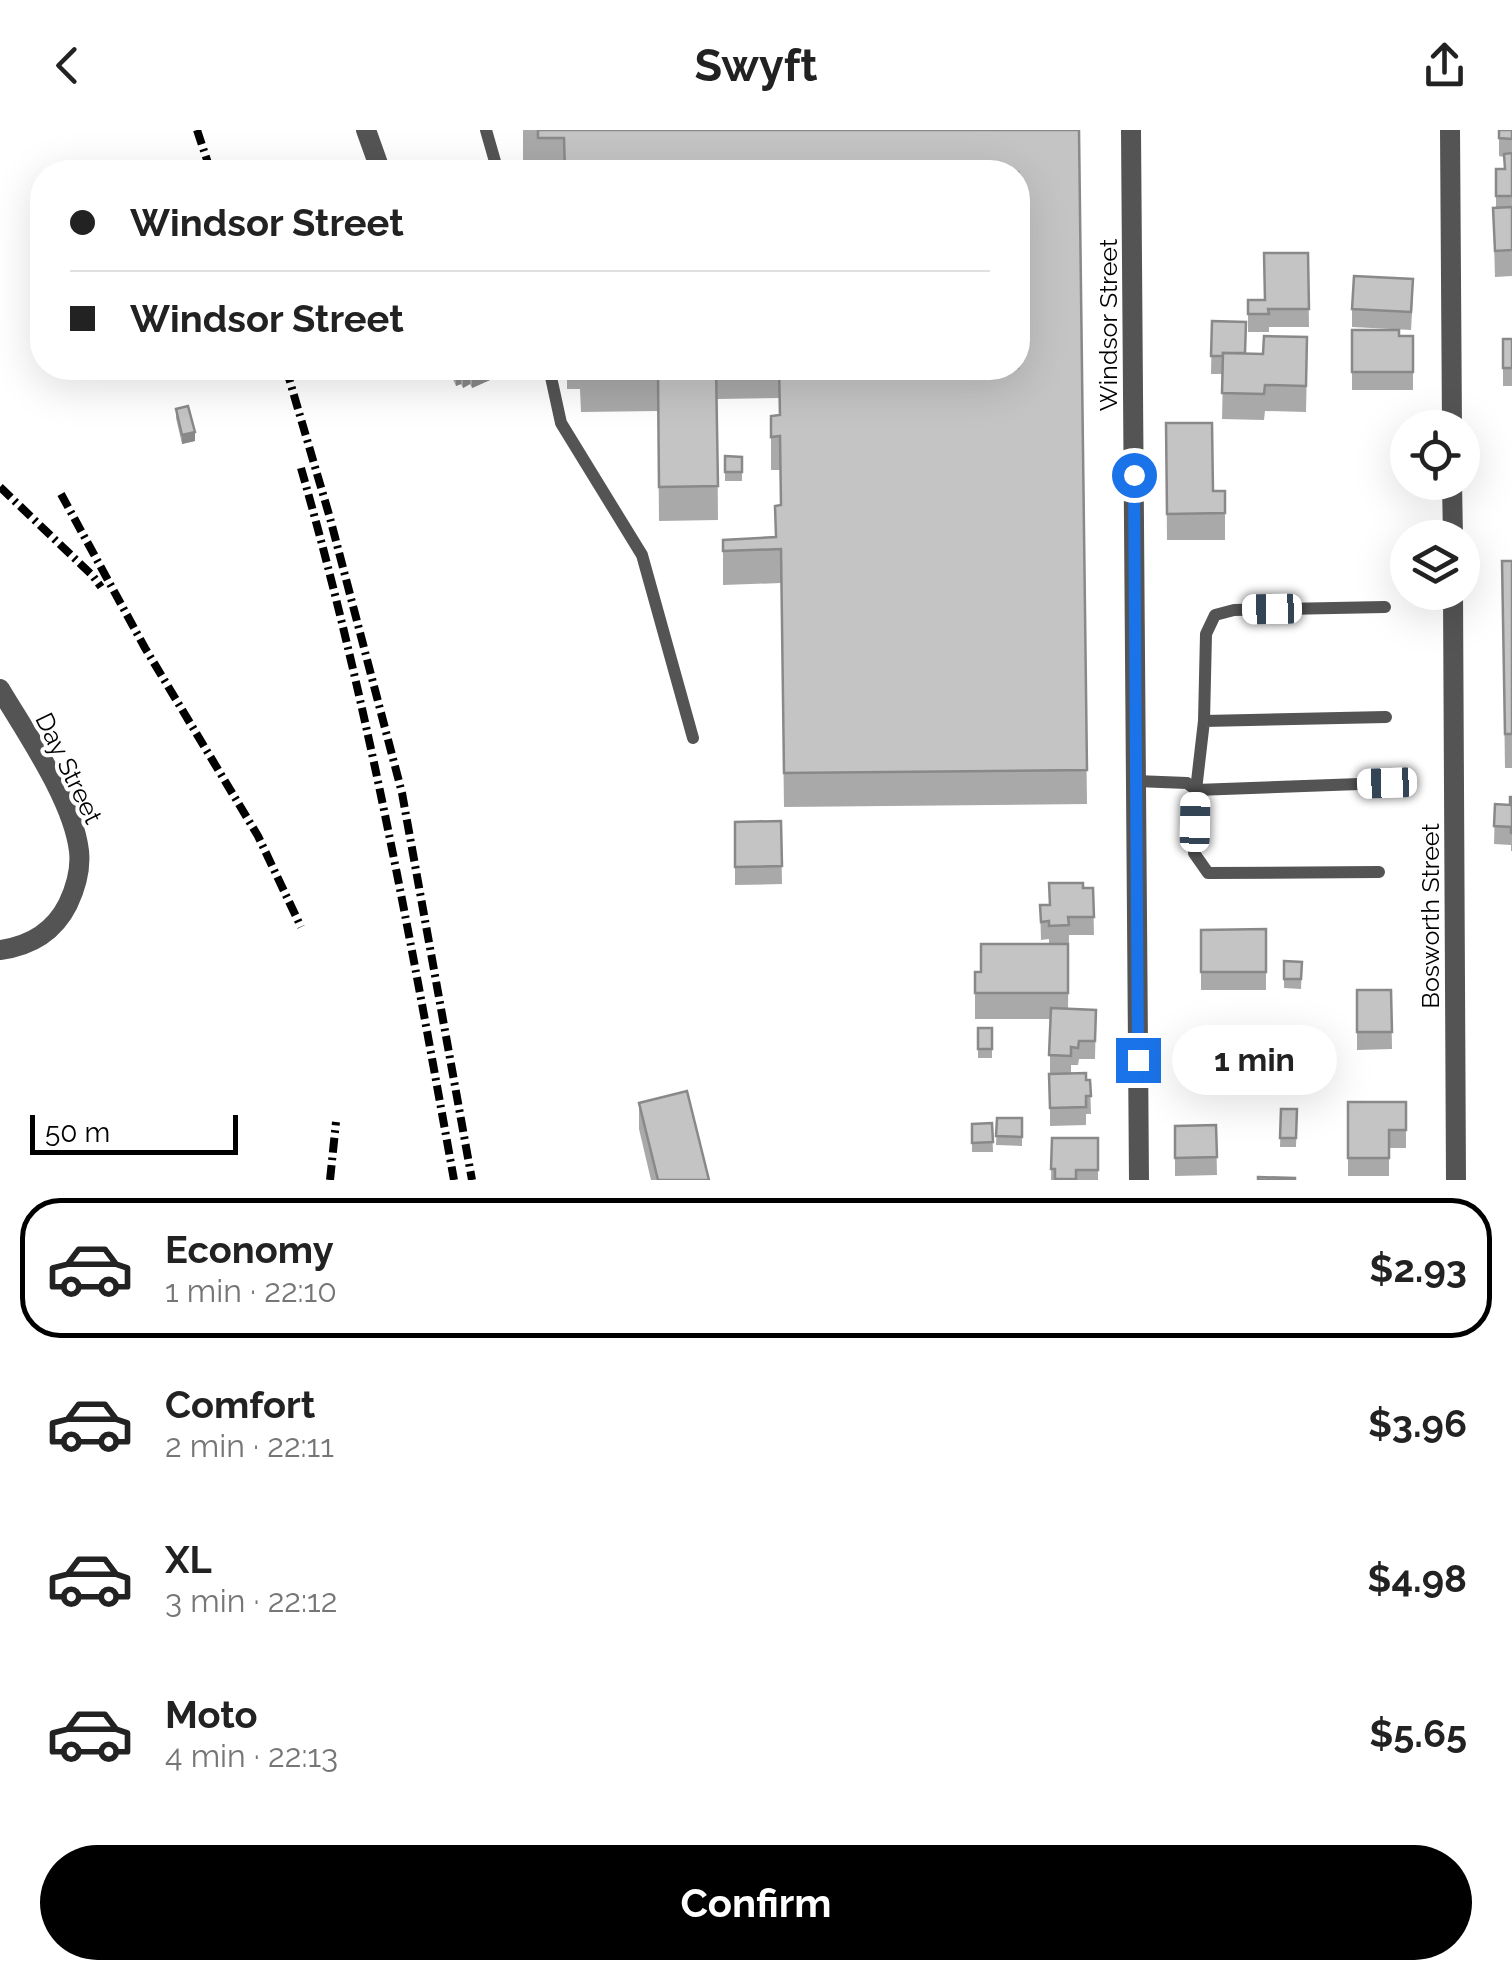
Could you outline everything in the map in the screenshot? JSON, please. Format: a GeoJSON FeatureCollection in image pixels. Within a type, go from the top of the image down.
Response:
{"type":"FeatureCollection","features":[{"type":"Feature","properties":{"kind":"street"},"geometry":{"type":"LineString","coordinates":[[366,130],[377,160]]}},
{"type":"Feature","properties":{"kind":"street","name":"Windsor Street"},"geometry":{"type":"LineString","coordinates":[[1131,130],[1139,1180]]}},
{"type":"Feature","properties":{"kind":"street"},"geometry":{"type":"LineString","coordinates":[[1450,130],[1452,410]]}},
{"type":"Feature","properties":{"kind":"street","name":"Bosworth Street"},"geometry":{"type":"LineString","coordinates":[[1453,610],[1456,1180]]}},
{"type":"Feature","properties":{"kind":"street","name":"Day Street"},"geometry":{"type":"LineString","coordinates":[[0,689],[56,786],[79,854],[76,884],[55,924],[35,940],[0,950]]}},
{"type":"Feature","properties":{"kind":"lane"},"geometry":{"type":"LineString","coordinates":[[486,130],[495,160]]}},
{"type":"Feature","properties":{"kind":"lane"},"geometry":{"type":"LineString","coordinates":[[551,380],[561,423],[642,556],[693,738]]}},
{"type":"Feature","properties":{"kind":"lane"},"geometry":{"type":"LineString","coordinates":[[1379,872],[1208,873],[1194,854],[1206,634],[1215,615],[1234,610],[1385,608]]}},
{"type":"Feature","properties":{"kind":"lane"},"geometry":{"type":"LineString","coordinates":[[1204,721],[1386,716]]}},
{"type":"Feature","properties":{"kind":"lane"},"geometry":{"type":"LineString","coordinates":[[1136,781],[1187,783],[1196,790],[1387,783]]}},
{"type":"Feature","properties":{"kind":"building"},"geometry":{"type":"Polygon","coordinates":[[[538,130],[1079,130],[1087,770],[784,773],[781,549],[723,551],[723,540],[776,537],[775,506],[781,505],[780,436],[771,437],[771,416],[780,415],[779,380],[1030,380],[1030,160],[565,160],[564,138],[538,138],[538,130]]]}},
{"type":"Feature","properties":{"kind":"building"},"geometry":{"type":"Polygon","coordinates":[[[1499,130],[1512,130],[1512,139],[1499,138],[1499,130]]]}},
{"type":"Feature","properties":{"kind":"building"},"geometry":{"type":"Polygon","coordinates":[[[1512,153],[1512,196],[1496,196],[1496,169],[1505,169],[1504,154],[1512,153]]]}},
{"type":"Feature","properties":{"kind":"building"},"geometry":{"type":"Polygon","coordinates":[[[1512,207],[1512,250],[1495,251],[1493,208],[1512,207]]]}},
{"type":"Feature","properties":{"kind":"building"},"geometry":{"type":"Polygon","coordinates":[[[1264,253],[1308,253],[1309,309],[1268,309],[1269,314],[1248,314],[1248,300],[1265,300],[1264,253]]]}},
{"type":"Feature","properties":{"kind":"building"},"geometry":{"type":"Polygon","coordinates":[[[1354,276],[1413,279],[1411,312],[1352,309],[1354,276]]]}},
{"type":"Feature","properties":{"kind":"building"},"geometry":{"type":"Polygon","coordinates":[[[1212,321],[1246,322],[1245,353],[1211,356],[1212,321]]]}},
{"type":"Feature","properties":{"kind":"building"},"geometry":{"type":"Polygon","coordinates":[[[1352,330],[1399,330],[1399,336],[1413,336],[1413,372],[1352,372],[1352,330]]]}},
{"type":"Feature","properties":{"kind":"building"},"geometry":{"type":"Polygon","coordinates":[[[1264,336],[1307,337],[1306,386],[1265,385],[1264,394],[1222,393],[1223,353],[1263,354],[1264,336]]]}},
{"type":"Feature","properties":{"kind":"building"},"geometry":{"type":"Polygon","coordinates":[[[1503,339],[1512,339],[1512,368],[1503,368],[1503,339]]]}},
{"type":"Feature","properties":{"kind":"building"},"geometry":{"type":"Polygon","coordinates":[[[658,380],[716,380],[718,486],[659,487],[658,380]]]}},
{"type":"Feature","properties":{"kind":"building"},"geometry":{"type":"Polygon","coordinates":[[[188,406],[195,432],[182,435],[176,409],[188,406]]]}},
{"type":"Feature","properties":{"kind":"building"},"geometry":{"type":"Polygon","coordinates":[[[1166,423],[1212,423],[1213,491],[1225,491],[1225,513],[1167,514],[1166,423]]]}},
{"type":"Feature","properties":{"kind":"building"},"geometry":{"type":"Polygon","coordinates":[[[725,456],[742,457],[742,472],[725,472],[725,456]]]}},
{"type":"Feature","properties":{"kind":"building"},"geometry":{"type":"Polygon","coordinates":[[[1502,561],[1512,561],[1512,734],[1505,734],[1502,561]]]}},
{"type":"Feature","properties":{"kind":"building"},"geometry":{"type":"Polygon","coordinates":[[[1510,797],[1512,833],[1511,827],[1494,826],[1495,804],[1510,805],[1510,797]]]}},
{"type":"Feature","properties":{"kind":"building"},"geometry":{"type":"Polygon","coordinates":[[[781,821],[782,866],[735,867],[735,822],[781,821]]]}},
{"type":"Feature","properties":{"kind":"building"},"geometry":{"type":"Polygon","coordinates":[[[1049,883],[1083,883],[1083,888],[1093,888],[1094,917],[1068,917],[1069,925],[1049,926],[1049,921],[1041,922],[1040,905],[1050,905],[1049,883]]]}},
{"type":"Feature","properties":{"kind":"building"},"geometry":{"type":"Polygon","coordinates":[[[1266,929],[1266,972],[1201,972],[1201,930],[1266,929]]]}},
{"type":"Feature","properties":{"kind":"building"},"geometry":{"type":"Polygon","coordinates":[[[981,944],[1068,944],[1068,993],[975,993],[975,972],[981,972],[981,944]]]}},
{"type":"Feature","properties":{"kind":"building"},"geometry":{"type":"Polygon","coordinates":[[[1284,961],[1302,962],[1301,979],[1284,979],[1284,961]]]}},
{"type":"Feature","properties":{"kind":"building"},"geometry":{"type":"Polygon","coordinates":[[[1357,990],[1391,990],[1392,1032],[1357,1032],[1357,990]]]}},
{"type":"Feature","properties":{"kind":"building"},"geometry":{"type":"Polygon","coordinates":[[[1051,1008],[1096,1010],[1095,1041],[1079,1041],[1078,1048],[1071,1047],[1071,1056],[1049,1055],[1051,1008]]]}},
{"type":"Feature","properties":{"kind":"building"},"geometry":{"type":"Polygon","coordinates":[[[978,1028],[992,1028],[992,1049],[978,1049],[978,1028]]]}},
{"type":"Feature","properties":{"kind":"building"},"geometry":{"type":"Polygon","coordinates":[[[1086,1073],[1091,1096],[1086,1096],[1086,1107],[1050,1108],[1049,1074],[1086,1073]]]}},
{"type":"Feature","properties":{"kind":"building"},"geometry":{"type":"Polygon","coordinates":[[[687,1091],[709,1180],[658,1180],[639,1103],[687,1091]]]}},
{"type":"Feature","properties":{"kind":"building"},"geometry":{"type":"Polygon","coordinates":[[[1348,1102],[1406,1102],[1406,1130],[1389,1130],[1389,1158],[1348,1158],[1348,1102]]]}},
{"type":"Feature","properties":{"kind":"building"},"geometry":{"type":"Polygon","coordinates":[[[1281,1109],[1297,1109],[1296,1138],[1280,1138],[1281,1109]]]}},
{"type":"Feature","properties":{"kind":"building"},"geometry":{"type":"Polygon","coordinates":[[[997,1118],[1022,1118],[1022,1137],[996,1136],[997,1118]]]}},
{"type":"Feature","properties":{"kind":"building"},"geometry":{"type":"Polygon","coordinates":[[[992,1123],[993,1142],[972,1143],[972,1124],[992,1123]]]}},
{"type":"Feature","properties":{"kind":"building"},"geometry":{"type":"Polygon","coordinates":[[[1216,1125],[1217,1157],[1175,1158],[1175,1126],[1216,1125]]]}},
{"type":"Feature","properties":{"kind":"building"},"geometry":{"type":"Polygon","coordinates":[[[1052,1138],[1098,1138],[1098,1170],[1076,1170],[1076,1179],[1055,1179],[1055,1169],[1051,1169],[1052,1138]]]}},
{"type":"Feature","properties":{"kind":"building"},"geometry":{"type":"Polygon","coordinates":[[[1295,1178],[1295,1180],[1258,1180],[1295,1178]]]}},
{"type":"Feature","properties":{"kind":"railway"},"geometry":{"type":"LineString","coordinates":[[197,130],[207,160]]}},
{"type":"Feature","properties":{"kind":"railway"},"geometry":{"type":"LineString","coordinates":[[290,380],[402,793],[472,1180]]}},
{"type":"Feature","properties":{"kind":"railway"},"geometry":{"type":"LineString","coordinates":[[301,468],[368,733],[454,1180]]}},
{"type":"Feature","properties":{"kind":"railway"},"geometry":{"type":"LineString","coordinates":[[0,487],[101,587]]}},
{"type":"Feature","properties":{"kind":"railway"},"geometry":{"type":"LineString","coordinates":[[61,494],[145,648],[258,836],[301,927]]}},
{"type":"Feature","properties":{"kind":"railway"},"geometry":{"type":"LineString","coordinates":[[330,1180],[336,1122]]}},
{"type":"Feature","properties":{"kind":"route"},"geometry":{"type":"LineString","coordinates":[[1134,475],[1138,1060]]}}]}
